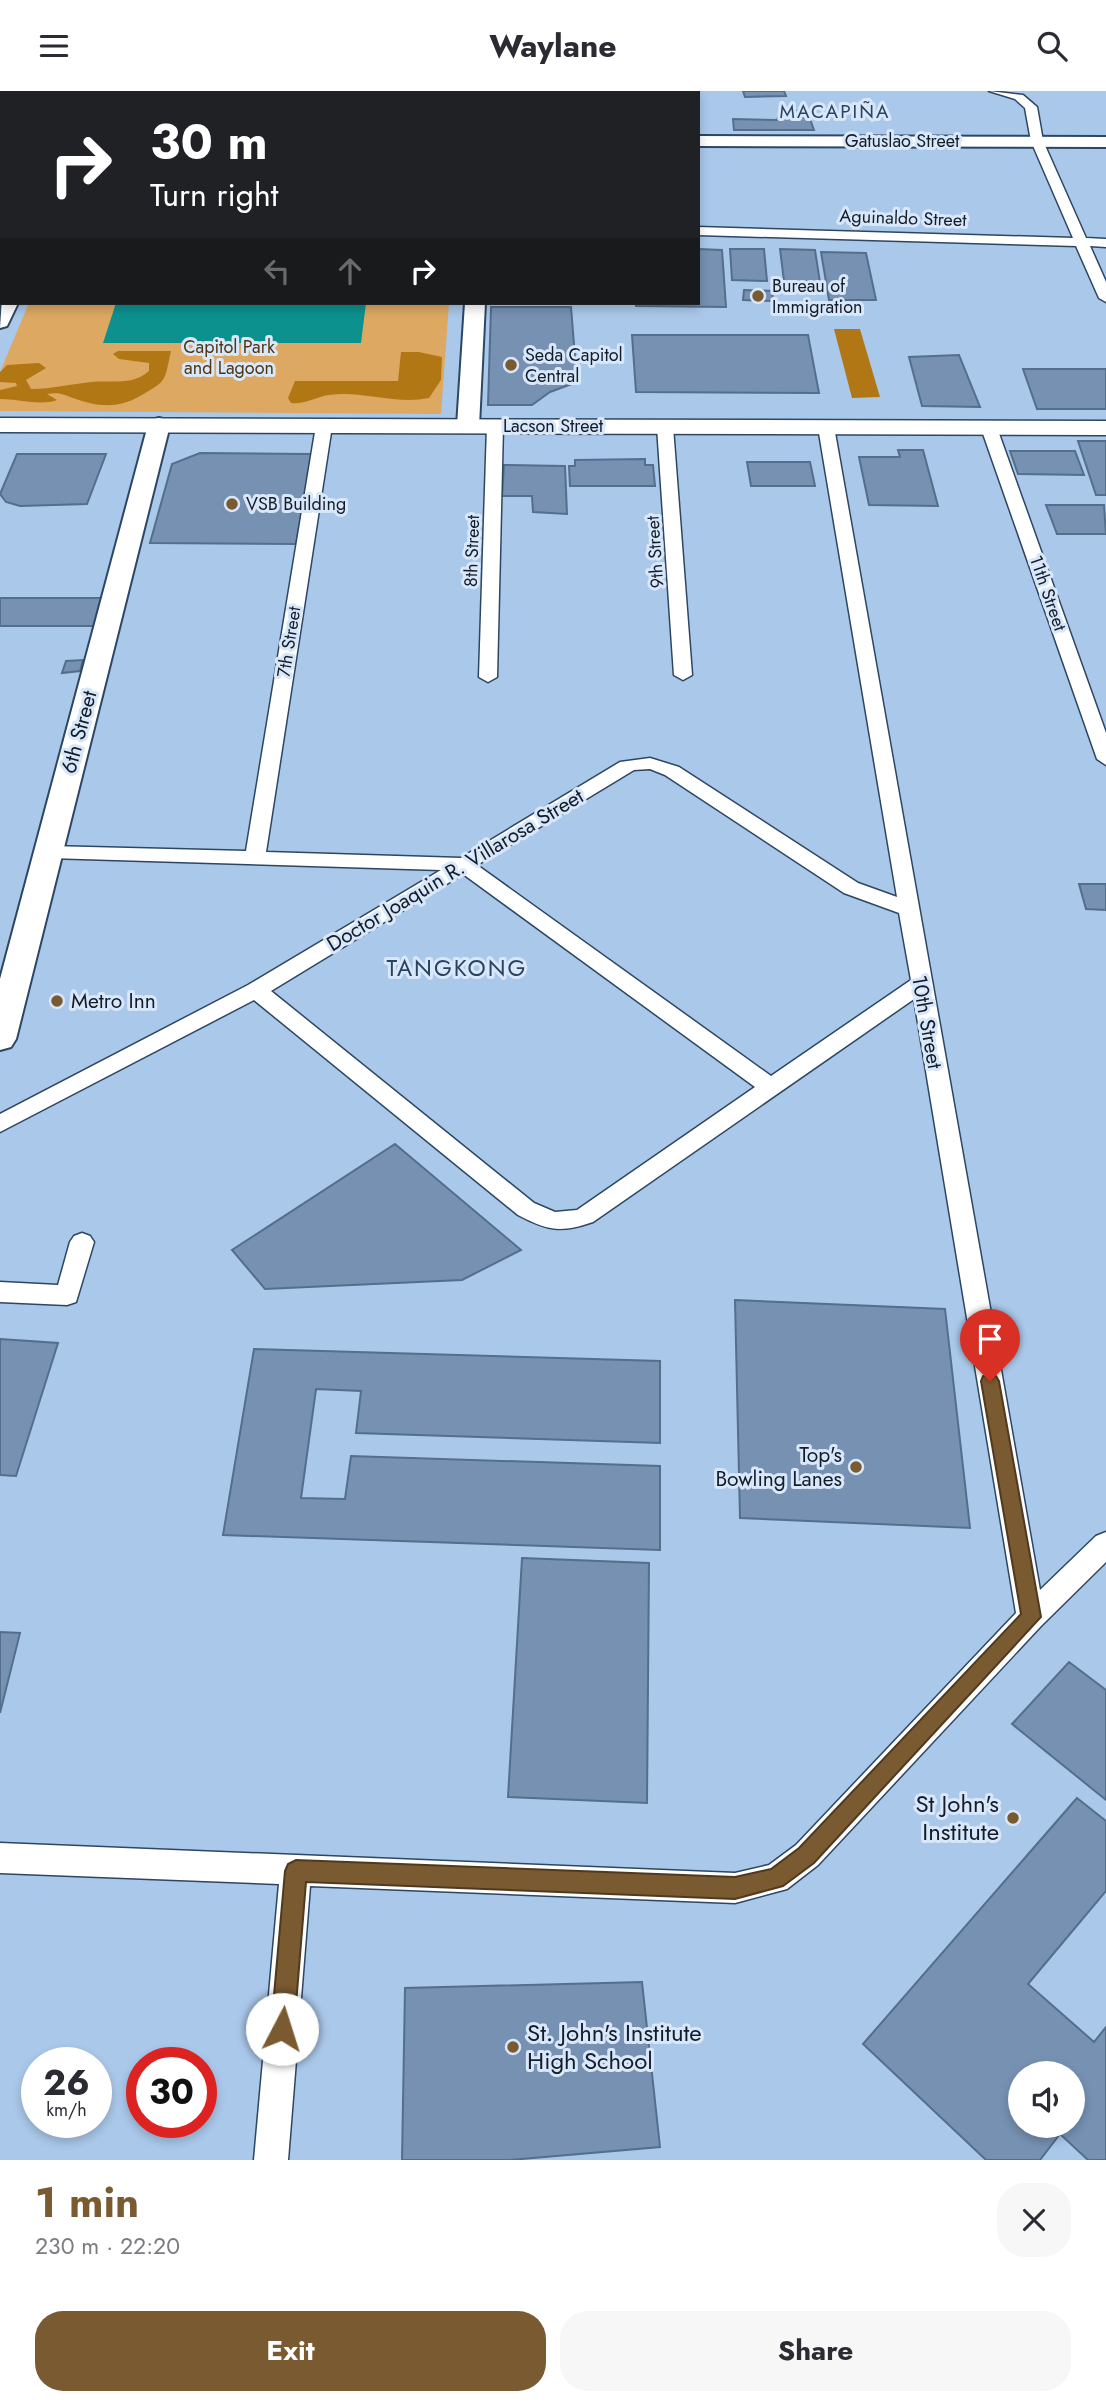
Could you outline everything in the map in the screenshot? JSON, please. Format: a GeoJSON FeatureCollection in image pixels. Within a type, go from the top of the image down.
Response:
{"type":"FeatureCollection","features":[{"type":"Feature","properties":{"kind":"main road","name":"Lacson Street"},"geometry":{"type":"LineString","coordinates":[[0,426],[1106,428]]}},
{"type":"Feature","properties":{"kind":"street"},"geometry":{"type":"LineString","coordinates":[[995,91],[1019,97],[1031,107],[1037,141],[1106,297]]}},
{"type":"Feature","properties":{"kind":"street","name":"Gatuslao Street"},"geometry":{"type":"LineString","coordinates":[[700,141],[1106,142]]}},
{"type":"Feature","properties":{"kind":"street","name":"Aguinaldo Street"},"geometry":{"type":"LineString","coordinates":[[700,231],[1106,243]]}},
{"type":"Feature","properties":{"kind":"street"},"geometry":{"type":"LineString","coordinates":[[0,322],[7,305]]}},
{"type":"Feature","properties":{"kind":"street"},"geometry":{"type":"LineString","coordinates":[[468,426],[475,305]]}},
{"type":"Feature","properties":{"kind":"street","name":"6th Street"},"geometry":{"type":"LineString","coordinates":[[0,1039],[159,425]]}},
{"type":"Feature","properties":{"kind":"street","name":"7th Street"},"geometry":{"type":"LineString","coordinates":[[255,857],[324,426]]}},
{"type":"Feature","properties":{"kind":"street","name":"8th Street"},"geometry":{"type":"LineString","coordinates":[[488,677],[495,426]]}},
{"type":"Feature","properties":{"kind":"street","name":"9th Street"},"geometry":{"type":"LineString","coordinates":[[665,427],[683,675]]}},
{"type":"Feature","properties":{"kind":"street","name":"10th Street"},"geometry":{"type":"LineString","coordinates":[[826,427],[1031,1617]]}},
{"type":"Feature","properties":{"kind":"street","name":"11th Street"},"geometry":{"type":"LineString","coordinates":[[989,428],[1106,759]]}},
{"type":"Feature","properties":{"kind":"street","name":"Doctor Joaquin R. Villarosa Street"},"geometry":{"type":"LineString","coordinates":[[0,1124],[256,990],[627,766],[644,761],[672,771],[852,888],[907,908]]}},
{"type":"Feature","properties":{"kind":"street"},"geometry":{"type":"LineString","coordinates":[[48,852],[462,864],[772,1088]]}},
{"type":"Feature","properties":{"kind":"street"},"geometry":{"type":"LineString","coordinates":[[256,990],[526,1209],[565,1224],[585,1216],[920,984]]}},
{"type":"Feature","properties":{"kind":"street"},"geometry":{"type":"LineString","coordinates":[[0,1292],[66,1295],[70,1292],[82,1242]]}},
{"type":"Feature","properties":{"kind":"street"},"geometry":{"type":"LineString","coordinates":[[0,1858],[735,1888],[776,1878],[807,1855],[1031,1617],[1106,1544]]}},
{"type":"Feature","properties":{"kind":"street"},"geometry":{"type":"LineString","coordinates":[[271,2160],[296,1871]]}},
{"type":"Feature","properties":{"kind":"green space","name":"Capitol Park and Lagoon"},"geometry":{"type":"Polygon","coordinates":[[[28,305],[449,305],[441,414],[0,411],[0,372],[28,305]]]}},
{"type":"Feature","properties":{"kind":"shaded area"},"geometry":{"type":"Polygon","coordinates":[[[115,305],[366,305],[361,343],[103,343],[115,305]]]}},
{"type":"Feature","properties":{"kind":"shaded area"},"geometry":{"type":"Polygon","coordinates":[[[834,329],[860,329],[880,397],[852,398],[834,329]]]}},
{"type":"Feature","properties":{"kind":"shaded area"},"geometry":{"type":"Polygon","coordinates":[[[118,351],[171,351],[163,379],[156,387],[140,396],[115,405],[90,403],[58,393],[47,394],[57,400],[51,402],[0,399],[0,390],[17,386],[16,383],[0,382],[0,372],[7,365],[39,363],[46,368],[26,380],[31,389],[129,381],[149,371],[149,363],[119,359],[113,354],[118,351]]]}},
{"type":"Feature","properties":{"kind":"shaded area"},"geometry":{"type":"Polygon","coordinates":[[[401,352],[419,352],[442,357],[441,380],[429,398],[404,400],[341,394],[291,403],[288,398],[295,381],[398,381],[401,352]]]}},
{"type":"Feature","properties":{"kind":"building"},"geometry":{"type":"Polygon","coordinates":[[[743,91],[784,91],[786,96],[745,97],[743,91]]]}},
{"type":"Feature","properties":{"kind":"building"},"geometry":{"type":"Polygon","coordinates":[[[781,110],[807,111],[814,130],[734,130],[733,119],[777,120],[781,110]]]}},
{"type":"Feature","properties":{"kind":"building"},"geometry":{"type":"Polygon","coordinates":[[[700,249],[722,250],[726,307],[636,306],[700,305],[700,249]]]}},
{"type":"Feature","properties":{"kind":"building"},"geometry":{"type":"Polygon","coordinates":[[[730,249],[764,249],[767,281],[732,280],[730,249]]]}},
{"type":"Feature","properties":{"kind":"building"},"geometry":{"type":"Polygon","coordinates":[[[780,249],[815,250],[821,289],[785,289],[780,249]]]}},
{"type":"Feature","properties":{"kind":"building"},"geometry":{"type":"Polygon","coordinates":[[[821,252],[866,253],[876,300],[829,300],[821,252]]]}},
{"type":"Feature","properties":{"kind":"building","name":"Bureau of Immigration"},"geometry":{"type":"Polygon","coordinates":[[[744,290],[773,291],[772,301],[743,300],[744,290]]]}},
{"type":"Feature","properties":{"kind":"building"},"geometry":{"type":"Polygon","coordinates":[[[491,307],[571,307],[577,382],[550,392],[532,405],[488,405],[491,307]]]}},
{"type":"Feature","properties":{"kind":"building"},"geometry":{"type":"Polygon","coordinates":[[[632,335],[808,335],[819,393],[636,392],[632,335]]]}},
{"type":"Feature","properties":{"kind":"building"},"geometry":{"type":"Polygon","coordinates":[[[959,355],[980,407],[922,406],[909,357],[959,355]]]}},
{"type":"Feature","properties":{"kind":"building"},"geometry":{"type":"Polygon","coordinates":[[[1023,369],[1106,369],[1106,409],[1037,409],[1023,369]]]}},
{"type":"Feature","properties":{"kind":"building"},"geometry":{"type":"Polygon","coordinates":[[[1078,441],[1106,441],[1106,495],[1096,495],[1078,441]]]}},
{"type":"Feature","properties":{"kind":"building"},"geometry":{"type":"Polygon","coordinates":[[[898,450],[923,450],[938,506],[869,505],[859,457],[900,457],[898,450]]]}},
{"type":"Feature","properties":{"kind":"building"},"geometry":{"type":"Polygon","coordinates":[[[1010,451],[1075,451],[1084,475],[1018,474],[1010,451]]]}},
{"type":"Feature","properties":{"kind":"building","name":"VSB Building"},"geometry":{"type":"Polygon","coordinates":[[[200,453],[312,454],[296,544],[150,543],[172,464],[200,453]]]}},
{"type":"Feature","properties":{"kind":"building"},"geometry":{"type":"Polygon","coordinates":[[[17,454],[106,454],[87,504],[20,506],[6,502],[0,494],[17,454]]]}},
{"type":"Feature","properties":{"kind":"building"},"geometry":{"type":"Polygon","coordinates":[[[645,459],[645,465],[653,465],[655,486],[570,486],[569,466],[575,466],[575,460],[645,459]]]}},
{"type":"Feature","properties":{"kind":"building"},"geometry":{"type":"Polygon","coordinates":[[[747,462],[810,462],[815,486],[751,486],[747,462]]]}},
{"type":"Feature","properties":{"kind":"building"},"geometry":{"type":"Polygon","coordinates":[[[504,465],[565,466],[567,514],[533,512],[532,496],[502,496],[504,465]]]}},
{"type":"Feature","properties":{"kind":"building"},"geometry":{"type":"Polygon","coordinates":[[[1046,505],[1104,505],[1106,534],[1057,534],[1046,505]]]}},
{"type":"Feature","properties":{"kind":"building"},"geometry":{"type":"Polygon","coordinates":[[[0,598],[103,598],[95,626],[0,626],[0,598]]]}},
{"type":"Feature","properties":{"kind":"building"},"geometry":{"type":"Polygon","coordinates":[[[83,660],[80,671],[62,673],[66,661],[83,660]]]}},
{"type":"Feature","properties":{"kind":"building"},"geometry":{"type":"Polygon","coordinates":[[[1079,884],[1106,884],[1106,910],[1086,909],[1079,884]]]}},
{"type":"Feature","properties":{"kind":"building"},"geometry":{"type":"Polygon","coordinates":[[[395,1144],[521,1250],[462,1280],[265,1289],[232,1250],[395,1144]]]}},
{"type":"Feature","properties":{"kind":"building"},"geometry":{"type":"Polygon","coordinates":[[[735,1300],[945,1309],[970,1528],[740,1518],[735,1300]]]}},
{"type":"Feature","properties":{"kind":"building"},"geometry":{"type":"Polygon","coordinates":[[[0,1339],[58,1343],[16,1476],[0,1475],[0,1339]]]}},
{"type":"Feature","properties":{"kind":"building"},"geometry":{"type":"Polygon","coordinates":[[[254,1349],[660,1361],[660,1443],[356,1433],[361,1391],[316,1389],[301,1498],[345,1499],[351,1456],[660,1466],[660,1550],[223,1535],[254,1349]]]}},
{"type":"Feature","properties":{"kind":"building"},"geometry":{"type":"Polygon","coordinates":[[[522,1558],[649,1563],[647,1803],[508,1797],[522,1558]]]}},
{"type":"Feature","properties":{"kind":"building"},"geometry":{"type":"Polygon","coordinates":[[[0,1632],[20,1633],[0,1713],[0,1632]]]}},
{"type":"Feature","properties":{"kind":"building"},"geometry":{"type":"Polygon","coordinates":[[[1069,1662],[1106,1690],[1106,1800],[1012,1724],[1069,1662]]]}},
{"type":"Feature","properties":{"kind":"building"},"geometry":{"type":"Polygon","coordinates":[[[1077,1798],[1106,1821],[1106,1891],[1028,1984],[1094,2042],[1106,2027],[1106,2160],[1088,2160],[1064,2138],[1085,2138],[1085,2061],[1008,2061],[1008,2138],[1057,2138],[1040,2160],[986,2160],[863,2044],[1077,1798]]]}},
{"type":"Feature","properties":{"kind":"building"},"geometry":{"type":"Polygon","coordinates":[[[642,1982],[660,2147],[510,2160],[402,2160],[405,1988],[642,1982]]]}},
{"type":"Feature","properties":{"kind":"place","name":"Bureau of Immigration"},"geometry":{"type":"Point","coordinates":[758,296]}},
{"type":"Feature","properties":{"kind":"place","name":"Seda Capitol Central"},"geometry":{"type":"Point","coordinates":[511,365]}},
{"type":"Feature","properties":{"kind":"place","name":"VSB Building"},"geometry":{"type":"Point","coordinates":[232,504]}},
{"type":"Feature","properties":{"kind":"place","name":"Metro Inn"},"geometry":{"type":"Point","coordinates":[57,1001]}},
{"type":"Feature","properties":{"kind":"place","name":"Top's Bowling Lanes"},"geometry":{"type":"Point","coordinates":[856,1467]}},
{"type":"Feature","properties":{"kind":"place","name":"St John's Institute"},"geometry":{"type":"Point","coordinates":[1013,1818]}},
{"type":"Feature","properties":{"kind":"place","name":"St. John's Institute High School"},"geometry":{"type":"Point","coordinates":[513,2047]}},
{"type":"Feature","properties":{"kind":"district","name":"MACAPIÑA"},"geometry":{"type":"Point","coordinates":[835,111]}},
{"type":"Feature","properties":{"kind":"district","name":"TANGKONG"},"geometry":{"type":"Point","coordinates":[457,968]}},
{"type":"Feature","properties":{"kind":"route"},"geometry":{"type":"LineString","coordinates":[[282,2029],[296,1871],[735,1888],[776,1878],[807,1855],[1031,1617],[990,1381]]}}]}
